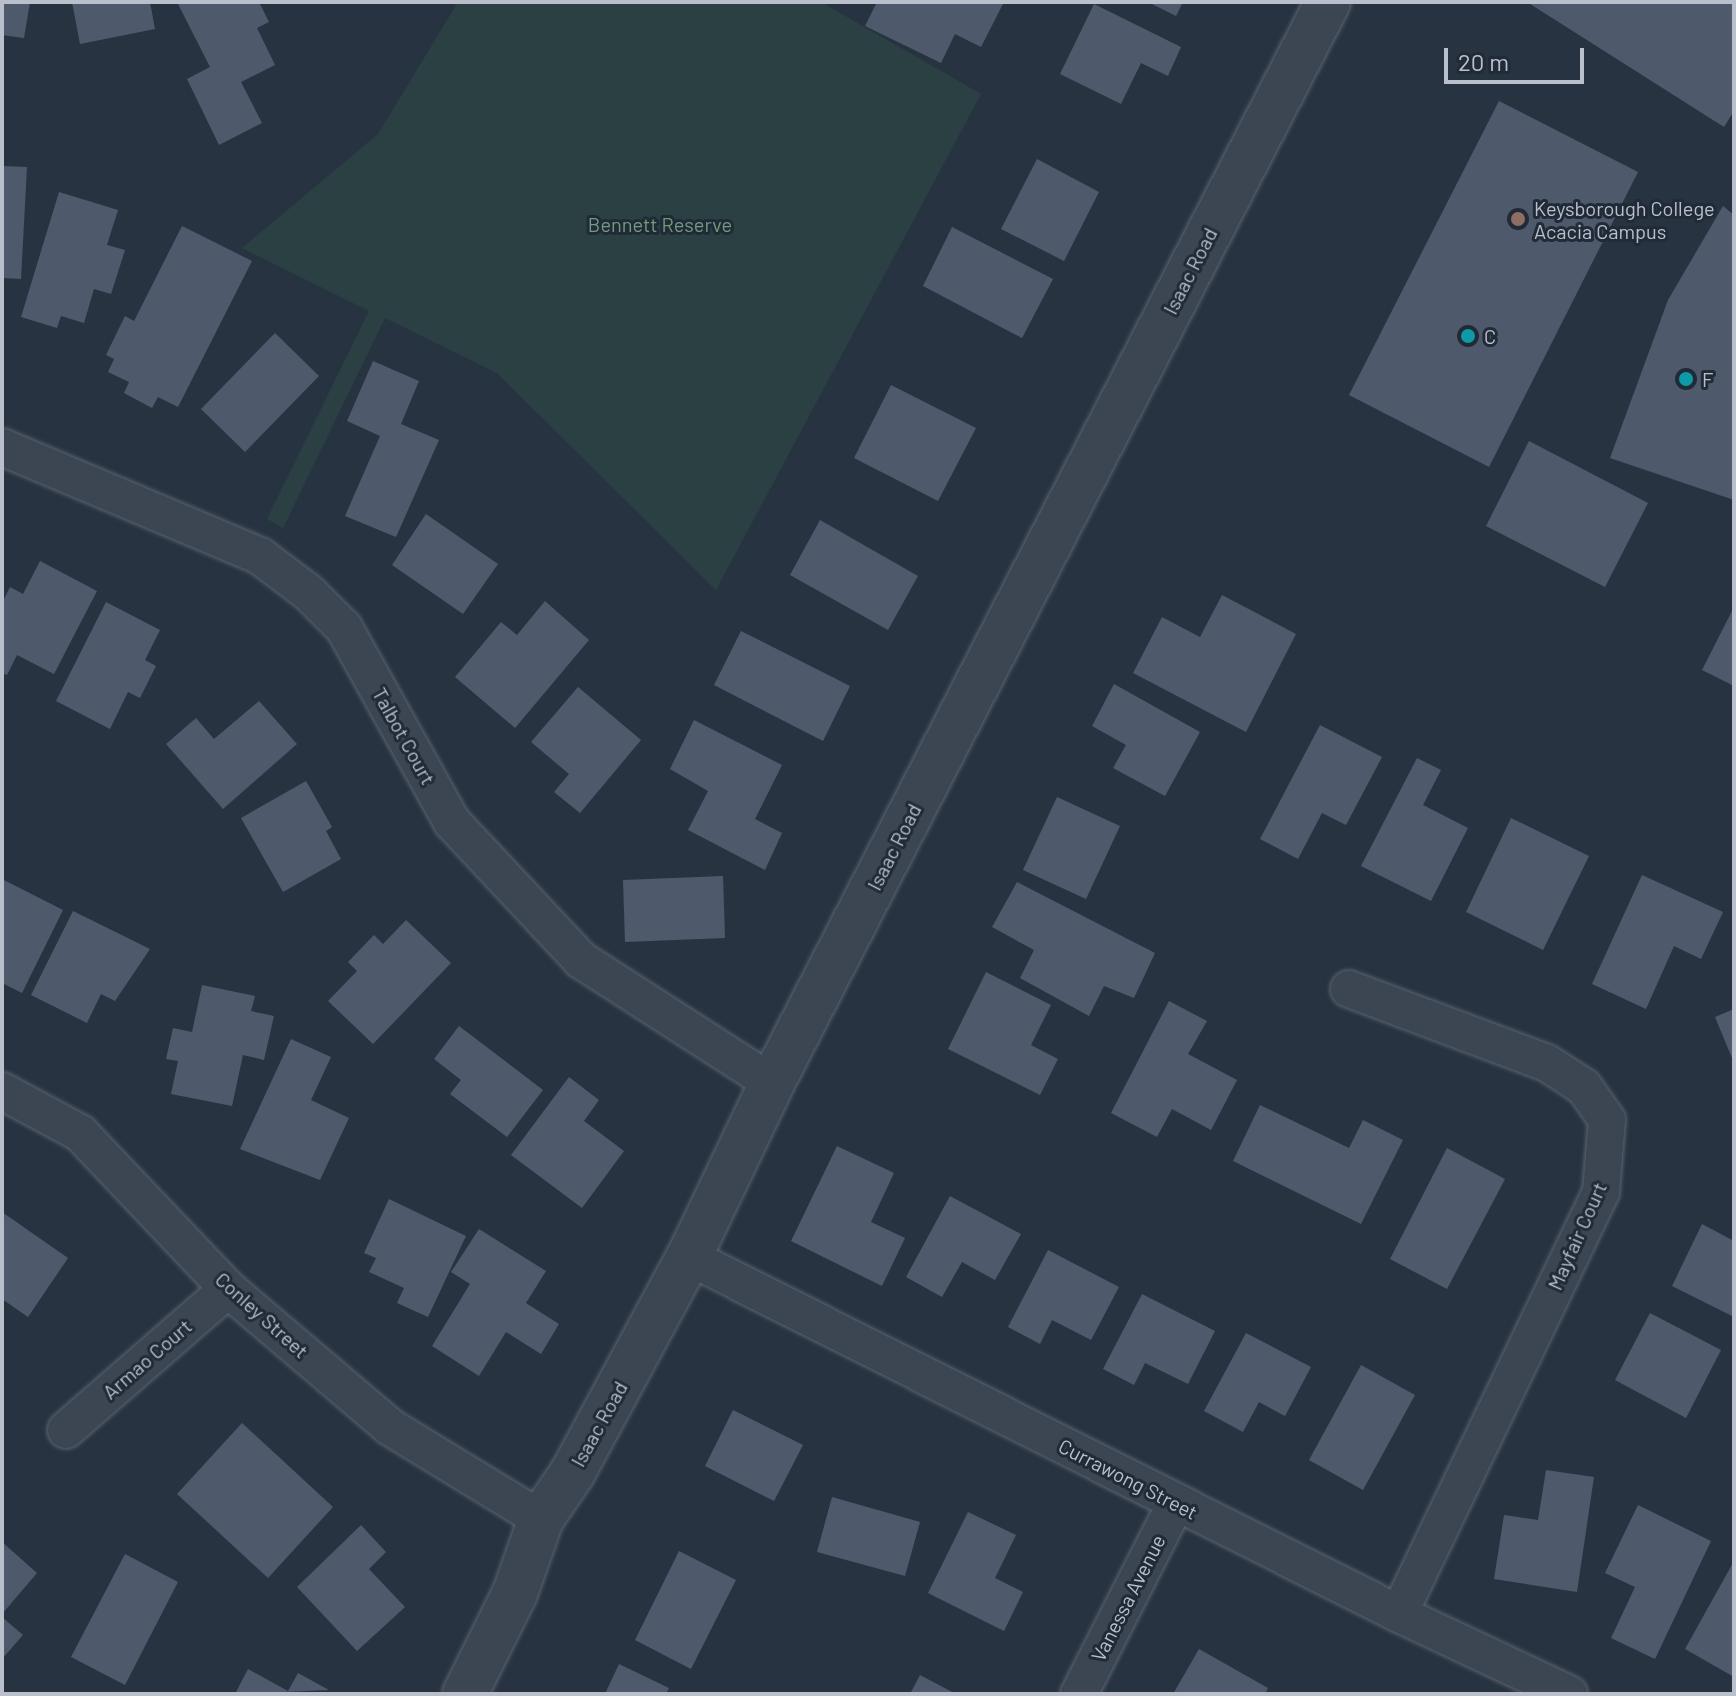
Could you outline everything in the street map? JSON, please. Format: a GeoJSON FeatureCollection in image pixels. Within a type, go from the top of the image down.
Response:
{"type":"FeatureCollection","features":[{"type":"Feature","properties":{"kind":"street","name":"Isaac Road"},"geometry":{"type":"LineString","coordinates":[[465,1694],[515,1593],[541,1519],[573,1472],[689,1257],[772,1083],[1328,2]]}},
{"type":"Feature","properties":{"kind":"street","name":"Talbot Court"},"geometry":{"type":"LineString","coordinates":[[2,447],[260,556],[308,592],[344,628],[452,822],[570,948],[772,1083]]}},
{"type":"Feature","properties":{"kind":"street","name":"Mayfair Court"},"geometry":{"type":"LineString","coordinates":[[1349,989],[1547,1063],[1584,1087],[1607,1120],[1601,1192],[1399,1614]]}},
{"type":"Feature","properties":{"kind":"street","name":"Conley Street"},"geometry":{"type":"LineString","coordinates":[[2,1091],[80,1133],[228,1289],[390,1427],[541,1519]]}},
{"type":"Feature","properties":{"kind":"street","name":"Currawong Street"},"geometry":{"type":"LineString","coordinates":[[689,1257],[1399,1614],[1569,1694]]}},
{"type":"Feature","properties":{"kind":"street","name":"Armao Court"},"geometry":{"type":"LineString","coordinates":[[66,1430],[228,1289]]}},
{"type":"Feature","properties":{"kind":"street","name":"Vanessa Avenue"},"geometry":{"type":"LineString","coordinates":[[1079,1694],[1176,1503]]}},
{"type":"Feature","properties":{"kind":"green space","name":"Bennett Reserve"},"geometry":{"type":"Polygon","coordinates":[[[458,2],[821,2],[981,94],[716,590],[497,373],[385,318],[283,528],[267,519],[369,311],[242,248],[378,134],[458,2]]]}},
{"type":"Feature","properties":{"kind":"building"},"geometry":{"type":"Polygon","coordinates":[[[2,2],[30,2],[24,38],[2,35],[2,2]]]}},
{"type":"Feature","properties":{"kind":"building"},"geometry":{"type":"Polygon","coordinates":[[[72,2],[150,2],[155,29],[80,44],[72,2]]]}},
{"type":"Feature","properties":{"kind":"building"},"geometry":{"type":"Polygon","coordinates":[[[177,2],[259,2],[269,22],[257,28],[275,65],[241,82],[262,123],[219,145],[187,79],[210,67],[177,2]]]}},
{"type":"Feature","properties":{"kind":"building"},"geometry":{"type":"Polygon","coordinates":[[[877,2],[1004,2],[981,47],[955,34],[941,63],[865,26],[877,2]]]}},
{"type":"Feature","properties":{"kind":"building"},"geometry":{"type":"Polygon","coordinates":[[[1148,2],[1183,2],[1176,16],[1148,2]]]}},
{"type":"Feature","properties":{"kind":"building"},"geometry":{"type":"Polygon","coordinates":[[[1527,2],[1734,2],[1734,111],[1724,127],[1527,2]]]}},
{"type":"Feature","properties":{"kind":"building"},"geometry":{"type":"Polygon","coordinates":[[[1094,4],[1181,47],[1168,76],[1141,63],[1121,104],[1060,74],[1094,4]]]}},
{"type":"Feature","properties":{"kind":"building","name":"C"},"geometry":{"type":"Polygon","coordinates":[[[1499,101],[1638,172],[1489,467],[1349,395],[1499,101]]]}},
{"type":"Feature","properties":{"kind":"building"},"geometry":{"type":"Polygon","coordinates":[[[1037,159],[1099,192],[1064,261],[1001,229],[1037,159]]]}},
{"type":"Feature","properties":{"kind":"building"},"geometry":{"type":"Polygon","coordinates":[[[2,166],[27,167],[21,279],[2,278],[2,166]]]}},
{"type":"Feature","properties":{"kind":"building"},"geometry":{"type":"Polygon","coordinates":[[[59,192],[118,210],[107,245],[125,250],[111,294],[94,289],[84,323],[61,316],[57,328],[21,317],[59,192]]]}},
{"type":"Feature","properties":{"kind":"building","name":"F"},"geometry":{"type":"Polygon","coordinates":[[[1723,206],[1734,215],[1734,500],[1610,458],[1668,300],[1723,206]]]}},
{"type":"Feature","properties":{"kind":"building"},"geometry":{"type":"Polygon","coordinates":[[[182,226],[252,261],[178,407],[158,397],[152,408],[124,393],[129,382],[108,372],[114,359],[106,355],[125,316],[134,321],[182,226]]]}},
{"type":"Feature","properties":{"kind":"building"},"geometry":{"type":"Polygon","coordinates":[[[952,227],[1053,279],[1022,338],[923,286],[952,227]]]}},
{"type":"Feature","properties":{"kind":"building"},"geometry":{"type":"Polygon","coordinates":[[[275,333],[319,376],[245,452],[201,409],[275,333]]]}},
{"type":"Feature","properties":{"kind":"building"},"geometry":{"type":"Polygon","coordinates":[[[373,361],[419,381],[401,424],[439,440],[396,537],[345,516],[380,436],[347,421],[373,361]]]}},
{"type":"Feature","properties":{"kind":"building"},"geometry":{"type":"Polygon","coordinates":[[[891,385],[976,428],[938,501],[854,458],[891,385]]]}},
{"type":"Feature","properties":{"kind":"building"},"geometry":{"type":"Polygon","coordinates":[[[1529,441],[1648,503],[1605,587],[1486,526],[1529,441]]]}},
{"type":"Feature","properties":{"kind":"building"},"geometry":{"type":"Polygon","coordinates":[[[426,514],[498,564],[463,614],[392,565],[426,514]]]}},
{"type":"Feature","properties":{"kind":"building"},"geometry":{"type":"Polygon","coordinates":[[[820,520],[918,576],[888,630],[790,575],[820,520]]]}},
{"type":"Feature","properties":{"kind":"building"},"geometry":{"type":"Polygon","coordinates":[[[40,561],[97,591],[54,674],[17,655],[7,675],[2,673],[2,603],[10,587],[23,594],[40,561]]]}},
{"type":"Feature","properties":{"kind":"building"},"geometry":{"type":"Polygon","coordinates":[[[1222,595],[1296,634],[1246,732],[1133,673],[1162,617],[1200,637],[1222,595]]]}},
{"type":"Feature","properties":{"kind":"building"},"geometry":{"type":"Polygon","coordinates":[[[545,601],[589,640],[515,728],[455,677],[501,622],[517,635],[545,601]]]}},
{"type":"Feature","properties":{"kind":"building"},"geometry":{"type":"Polygon","coordinates":[[[106,602],[160,630],[145,660],[156,666],[140,698],[128,692],[110,729],[56,701],[106,602]]]}},
{"type":"Feature","properties":{"kind":"building"},"geometry":{"type":"Polygon","coordinates":[[[1734,607],[1734,686],[1702,670],[1734,607]]]}},
{"type":"Feature","properties":{"kind":"building"},"geometry":{"type":"Polygon","coordinates":[[[741,631],[850,686],[823,741],[714,685],[741,631]]]}},
{"type":"Feature","properties":{"kind":"building"},"geometry":{"type":"Polygon","coordinates":[[[1114,684],[1200,732],[1165,796],[1113,768],[1126,745],[1092,726],[1114,684]]]}},
{"type":"Feature","properties":{"kind":"building"},"geometry":{"type":"Polygon","coordinates":[[[578,687],[641,740],[580,813],[554,792],[569,774],[531,742],[578,687]]]}},
{"type":"Feature","properties":{"kind":"building"},"geometry":{"type":"Polygon","coordinates":[[[259,701],[297,744],[223,809],[166,744],[196,718],[214,739],[259,701]]]}},
{"type":"Feature","properties":{"kind":"building"},"geometry":{"type":"Polygon","coordinates":[[[694,720],[782,765],[755,819],[782,833],[765,870],[688,830],[708,791],[670,769],[694,720]]]}},
{"type":"Feature","properties":{"kind":"building"},"geometry":{"type":"Polygon","coordinates":[[[1320,725],[1382,757],[1346,825],[1322,813],[1298,859],[1260,839],[1320,725]]]}},
{"type":"Feature","properties":{"kind":"building"},"geometry":{"type":"Polygon","coordinates":[[[1417,758],[1441,770],[1423,805],[1468,828],[1431,901],[1361,866],[1417,758]]]}},
{"type":"Feature","properties":{"kind":"building"},"geometry":{"type":"Polygon","coordinates":[[[306,781],[332,827],[326,831],[341,859],[283,892],[241,818],[306,781]]]}},
{"type":"Feature","properties":{"kind":"building"},"geometry":{"type":"Polygon","coordinates":[[[1057,797],[1120,826],[1086,899],[1023,870],[1057,797]]]}},
{"type":"Feature","properties":{"kind":"building"},"geometry":{"type":"Polygon","coordinates":[[[1511,818],[1589,856],[1543,950],[1466,912],[1511,818]]]}},
{"type":"Feature","properties":{"kind":"building"},"geometry":{"type":"Polygon","coordinates":[[[1642,875],[1723,912],[1701,959],[1674,946],[1646,1009],[1592,984],[1642,875]]]}},
{"type":"Feature","properties":{"kind":"building"},"geometry":{"type":"Polygon","coordinates":[[[723,876],[725,938],[625,942],[623,880],[723,876]]]}},
{"type":"Feature","properties":{"kind":"building"},"geometry":{"type":"Polygon","coordinates":[[[2,879],[63,910],[22,993],[2,983],[2,879]]]}},
{"type":"Feature","properties":{"kind":"building"},"geometry":{"type":"Polygon","coordinates":[[[1017,882],[1155,953],[1134,998],[1104,986],[1089,1016],[1020,978],[1034,950],[992,927],[1017,882]]]}},
{"type":"Feature","properties":{"kind":"building"},"geometry":{"type":"Polygon","coordinates":[[[73,911],[150,949],[115,1001],[101,994],[87,1023],[31,995],[73,911]]]}},
{"type":"Feature","properties":{"kind":"building"},"geometry":{"type":"Polygon","coordinates":[[[406,920],[451,963],[373,1044],[328,1001],[357,971],[348,962],[374,935],[383,944],[406,920]]]}},
{"type":"Feature","properties":{"kind":"building"},"geometry":{"type":"Polygon","coordinates":[[[986,972],[1051,1005],[1031,1045],[1058,1059],[1040,1095],[948,1049],[986,972]]]}},
{"type":"Feature","properties":{"kind":"building"},"geometry":{"type":"Polygon","coordinates":[[[202,985],[255,996],[251,1011],[274,1016],[264,1060],[243,1055],[232,1106],[171,1094],[178,1061],[166,1059],[173,1028],[192,1032],[202,985]]]}},
{"type":"Feature","properties":{"kind":"building"},"geometry":{"type":"Polygon","coordinates":[[[1169,1001],[1207,1021],[1188,1054],[1237,1080],[1211,1130],[1172,1109],[1157,1137],[1111,1113],[1169,1001]]]}},
{"type":"Feature","properties":{"kind":"building"},"geometry":{"type":"Polygon","coordinates":[[[1734,1009],[1734,1063],[1715,1017],[1734,1009]]]}},
{"type":"Feature","properties":{"kind":"building"},"geometry":{"type":"Polygon","coordinates":[[[459,1026],[543,1090],[507,1137],[450,1094],[461,1080],[434,1059],[459,1026]]]}},
{"type":"Feature","properties":{"kind":"building"},"geometry":{"type":"Polygon","coordinates":[[[291,1039],[331,1057],[311,1100],[349,1118],[320,1180],[240,1149],[291,1039]]]}},
{"type":"Feature","properties":{"kind":"building"},"geometry":{"type":"Polygon","coordinates":[[[569,1077],[599,1100],[584,1121],[624,1151],[582,1208],[511,1155],[569,1077]]]}},
{"type":"Feature","properties":{"kind":"building"},"geometry":{"type":"Polygon","coordinates":[[[1260,1105],[1349,1148],[1363,1120],[1403,1140],[1361,1224],[1233,1161],[1260,1105]]]}},
{"type":"Feature","properties":{"kind":"building"},"geometry":{"type":"Polygon","coordinates":[[[837,1146],[894,1173],[871,1222],[905,1238],[882,1286],[791,1241],[837,1146]]]}},
{"type":"Feature","properties":{"kind":"building"},"geometry":{"type":"Polygon","coordinates":[[[1447,1148],[1505,1179],[1447,1289],[1390,1259],[1447,1148]]]}},
{"type":"Feature","properties":{"kind":"building"},"geometry":{"type":"Polygon","coordinates":[[[950,1196],[1021,1234],[995,1280],[962,1262],[942,1297],[906,1277],[950,1196]]]}},
{"type":"Feature","properties":{"kind":"building"},"geometry":{"type":"Polygon","coordinates":[[[389,1199],[466,1236],[428,1317],[397,1303],[404,1288],[369,1272],[376,1258],[364,1253],[389,1199]]]}},
{"type":"Feature","properties":{"kind":"building"},"geometry":{"type":"Polygon","coordinates":[[[2,1212],[68,1258],[28,1317],[2,1299],[2,1212]]]}},
{"type":"Feature","properties":{"kind":"building"},"geometry":{"type":"Polygon","coordinates":[[[1702,1224],[1734,1241],[1734,1317],[1672,1286],[1702,1224]]]}},
{"type":"Feature","properties":{"kind":"building"},"geometry":{"type":"Polygon","coordinates":[[[479,1229],[546,1271],[526,1303],[559,1324],[541,1354],[506,1332],[479,1376],[432,1346],[470,1284],[451,1272],[479,1229]]]}},
{"type":"Feature","properties":{"kind":"building"},"geometry":{"type":"Polygon","coordinates":[[[1048,1250],[1119,1287],[1091,1340],[1052,1320],[1040,1344],[1008,1327],[1048,1250]]]}},
{"type":"Feature","properties":{"kind":"building"},"geometry":{"type":"Polygon","coordinates":[[[1142,1294],[1215,1331],[1188,1384],[1145,1363],[1134,1385],[1103,1369],[1142,1294]]]}},
{"type":"Feature","properties":{"kind":"building"},"geometry":{"type":"Polygon","coordinates":[[[1650,1313],[1721,1350],[1686,1418],[1615,1380],[1650,1313]]]}},
{"type":"Feature","properties":{"kind":"building"},"geometry":{"type":"Polygon","coordinates":[[[1246,1333],[1311,1367],[1285,1416],[1259,1402],[1243,1432],[1204,1411],[1246,1333]]]}},
{"type":"Feature","properties":{"kind":"building"},"geometry":{"type":"Polygon","coordinates":[[[1361,1365],[1415,1395],[1363,1490],[1309,1460],[1361,1365]]]}},
{"type":"Feature","properties":{"kind":"building"},"geometry":{"type":"Polygon","coordinates":[[[733,1410],[803,1445],[774,1501],[705,1466],[733,1410]]]}},
{"type":"Feature","properties":{"kind":"building"},"geometry":{"type":"Polygon","coordinates":[[[242,1423],[333,1507],[268,1578],[177,1494],[242,1423]]]}},
{"type":"Feature","properties":{"kind":"building"},"geometry":{"type":"Polygon","coordinates":[[[1546,1470],[1594,1477],[1577,1592],[1494,1579],[1504,1515],[1538,1520],[1546,1470]]]}},
{"type":"Feature","properties":{"kind":"building"},"geometry":{"type":"Polygon","coordinates":[[[832,1497],[920,1522],[905,1576],[817,1552],[832,1497]]]}},
{"type":"Feature","properties":{"kind":"building"},"geometry":{"type":"Polygon","coordinates":[[[1638,1505],[1711,1541],[1655,1659],[1611,1638],[1635,1587],[1605,1573],[1638,1505]]]}},
{"type":"Feature","properties":{"kind":"building"},"geometry":{"type":"Polygon","coordinates":[[[968,1512],[1016,1535],[995,1578],[1023,1592],[1004,1631],[928,1593],[968,1512]]]}},
{"type":"Feature","properties":{"kind":"building"},"geometry":{"type":"Polygon","coordinates":[[[361,1525],[386,1552],[369,1569],[405,1607],[357,1651],[297,1587],[361,1525]]]}},
{"type":"Feature","properties":{"kind":"building"},"geometry":{"type":"Polygon","coordinates":[[[2,1542],[37,1573],[2,1614],[2,1542]]]}},
{"type":"Feature","properties":{"kind":"building"},"geometry":{"type":"Polygon","coordinates":[[[679,1551],[736,1580],[691,1669],[635,1640],[679,1551]]]}},
{"type":"Feature","properties":{"kind":"building"},"geometry":{"type":"Polygon","coordinates":[[[125,1554],[178,1582],[125,1685],[71,1657],[125,1554]]]}},
{"type":"Feature","properties":{"kind":"building"},"geometry":{"type":"Polygon","coordinates":[[[1734,1561],[1734,1677],[1685,1649],[1734,1561]]]}},
{"type":"Feature","properties":{"kind":"building"},"geometry":{"type":"Polygon","coordinates":[[[2,1617],[23,1635],[2,1659],[2,1617]]]}},
{"type":"Feature","properties":{"kind":"building"},"geometry":{"type":"Polygon","coordinates":[[[1199,1649],[1268,1688],[1265,1694],[1173,1694],[1199,1649]]]}},
{"type":"Feature","properties":{"kind":"building"},"geometry":{"type":"Polygon","coordinates":[[[619,1664],[669,1688],[666,1694],[605,1694],[619,1664]]]}},
{"type":"Feature","properties":{"kind":"building"},"geometry":{"type":"Polygon","coordinates":[[[248,1669],[288,1691],[298,1673],[329,1690],[235,1694],[248,1669]]]}},
{"type":"Feature","properties":{"kind":"building"},"geometry":{"type":"Polygon","coordinates":[[[920,1675],[956,1694],[910,1694],[920,1675]]]}},
{"type":"Feature","properties":{"kind":"place","name":"Keysborough College Acacia Campus"},"geometry":{"type":"Point","coordinates":[1518,219]}},
{"type":"Feature","properties":{"kind":"place","name":"C"},"geometry":{"type":"Point","coordinates":[1468,336]}},
{"type":"Feature","properties":{"kind":"place","name":"F"},"geometry":{"type":"Point","coordinates":[1686,379]}}]}
